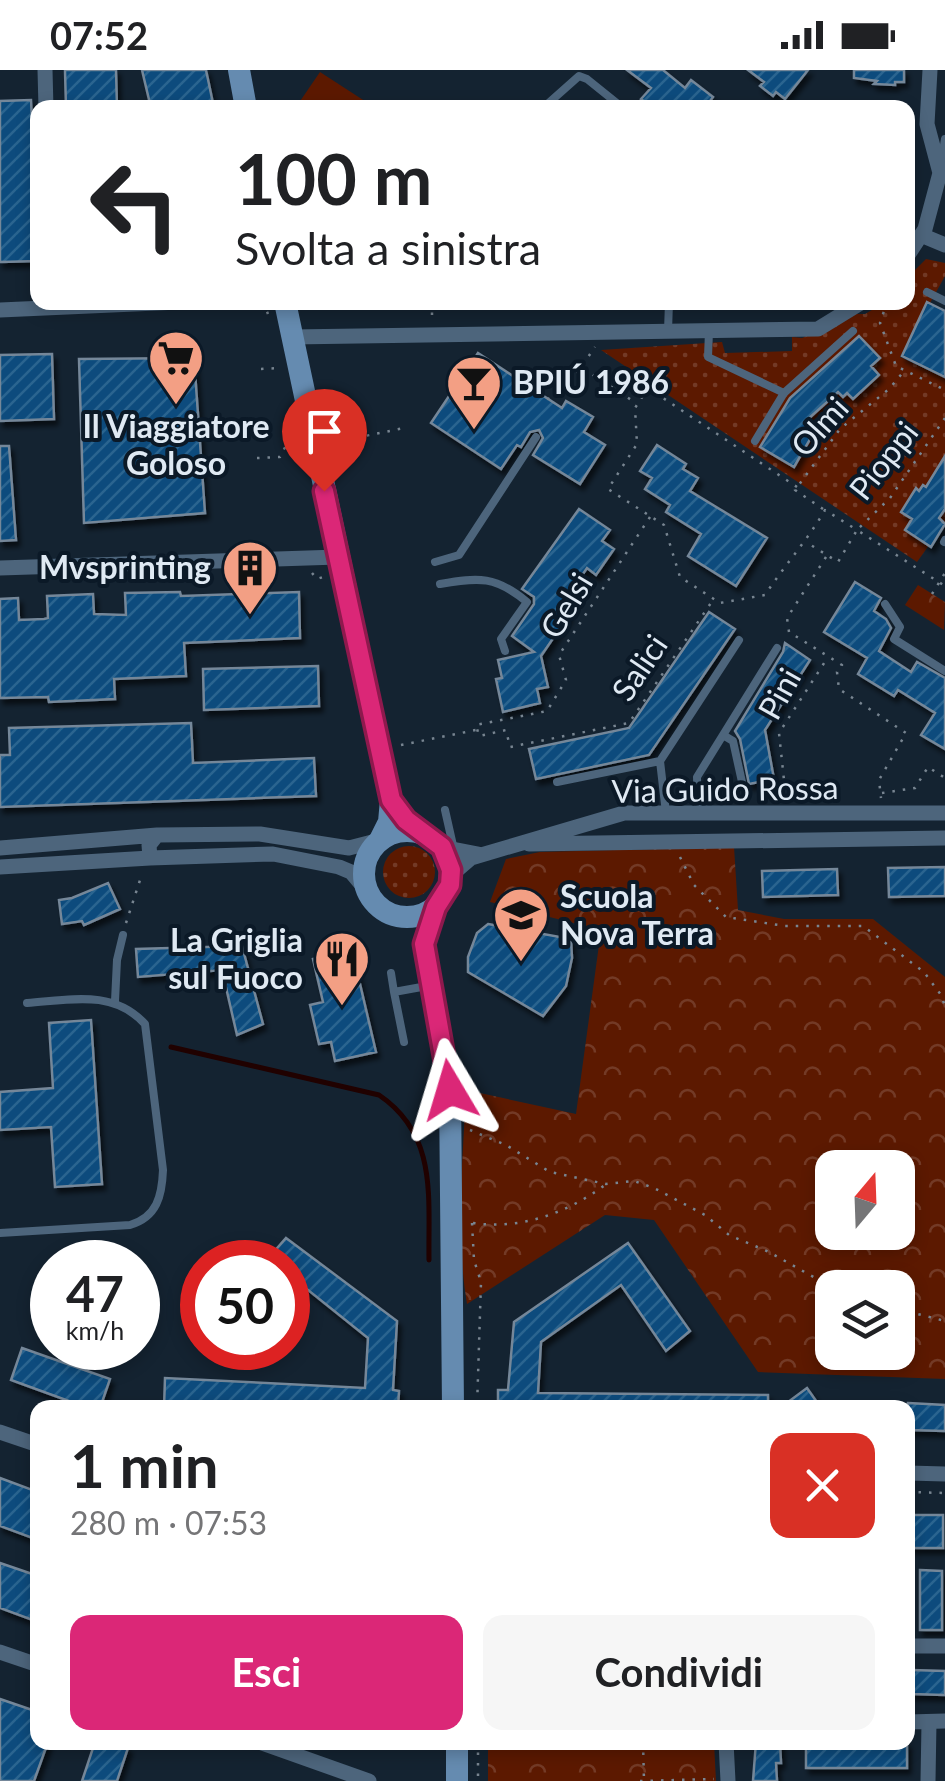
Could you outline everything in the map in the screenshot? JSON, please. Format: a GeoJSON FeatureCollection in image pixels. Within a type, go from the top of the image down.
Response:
{"type":"FeatureCollection","features":[{"type":"Feature","properties":{"kind":"main road"},"geometry":{"type":"LineString","coordinates":[[238,70],[244,100]]}},
{"type":"Feature","properties":{"kind":"main road"},"geometry":{"type":"LineString","coordinates":[[279,310],[290,338],[391,800],[389,822],[364,866],[366,890],[382,910],[396,915],[414,915],[436,907]]}},
{"type":"Feature","properties":{"kind":"main road"},"geometry":{"type":"LineString","coordinates":[[391,800],[398,812],[422,833],[448,849],[451,870],[450,885],[436,907],[424,944],[450,1090],[462,1222],[452,1400]]}},
{"type":"Feature","properties":{"kind":"main road"},"geometry":{"type":"LineString","coordinates":[[380,840],[402,831],[422,833]]}},
{"type":"Feature","properties":{"kind":"main road"},"geometry":{"type":"LineString","coordinates":[[396,915],[424,944]]}},
{"type":"Feature","properties":{"kind":"main road"},"geometry":{"type":"LineString","coordinates":[[456,1750],[457,1781]]}},
{"type":"Feature","properties":{"kind":"street"},"geometry":{"type":"LineString","coordinates":[[45,70],[46,100]]}},
{"type":"Feature","properties":{"kind":"street"},"geometry":{"type":"LineString","coordinates":[[915,244],[940,173],[927,124],[930,70]]}},
{"type":"Feature","properties":{"kind":"street"},"geometry":{"type":"LineString","coordinates":[[921,235],[945,246]]}},
{"type":"Feature","properties":{"kind":"street"},"geometry":{"type":"LineString","coordinates":[[0,310],[30,307]]}},
{"type":"Feature","properties":{"kind":"street"},"geometry":{"type":"LineString","coordinates":[[290,338],[818,329],[849,310]]}},
{"type":"Feature","properties":{"kind":"street"},"geometry":{"type":"LineString","coordinates":[[0,568],[338,557]]}},
{"type":"Feature","properties":{"kind":"street","name":"Via Guido Rossa"},"geometry":{"type":"LineString","coordinates":[[450,885],[462,865],[482,854],[624,814],[945,814]]}},
{"type":"Feature","properties":{"kind":"street"},"geometry":{"type":"LineString","coordinates":[[0,848],[158,835],[260,834],[349,848],[380,840]]}},
{"type":"Feature","properties":{"kind":"street"},"geometry":{"type":"LineString","coordinates":[[150,858],[149,845],[158,835]]}},
{"type":"Feature","properties":{"kind":"street","name":"Via Guido Rossa"},"geometry":{"type":"LineString","coordinates":[[510,844],[945,838]]}},
{"type":"Feature","properties":{"kind":"street","name":"Via Guido Rossa"},"geometry":{"type":"LineString","coordinates":[[448,849],[482,854]]}},
{"type":"Feature","properties":{"kind":"street"},"geometry":{"type":"LineString","coordinates":[[0,867],[274,854],[339,866],[351,872],[366,890]]}},
{"type":"Feature","properties":{"kind":"street"},"geometry":{"type":"LineString","coordinates":[[915,1473],[945,1474]]}},
{"type":"Feature","properties":{"kind":"street"},"geometry":{"type":"LineString","coordinates":[[915,1646],[945,1646]]}},
{"type":"Feature","properties":{"kind":"street"},"geometry":{"type":"LineString","coordinates":[[0,1652],[30,1662]]}},
{"type":"Feature","properties":{"kind":"street"},"geometry":{"type":"LineString","coordinates":[[928,1781],[937,1722]]}},
{"type":"Feature","properties":{"kind":"street"},"geometry":{"type":"LineString","coordinates":[[277,1750],[334,1775],[370,1781]]}},
{"type":"Feature","properties":{"kind":"street"},"geometry":{"type":"LineString","coordinates":[[726,1750],[728,1780]]}},
{"type":"Feature","properties":{"kind":"lane"},"geometry":{"type":"LineString","coordinates":[[552,100],[579,76],[612,100]]}},
{"type":"Feature","properties":{"kind":"lane"},"geometry":{"type":"LineString","coordinates":[[940,173],[945,139]]}},
{"type":"Feature","properties":{"kind":"lane"},"geometry":{"type":"LineString","coordinates":[[928,292],[945,301]]}},
{"type":"Feature","properties":{"kind":"lane"},"geometry":{"type":"LineString","coordinates":[[668,331],[669,310]]}},
{"type":"Feature","properties":{"kind":"lane"},"geometry":{"type":"LineString","coordinates":[[709,331],[708,356],[784,393]]}},
{"type":"Feature","properties":{"kind":"lane"},"geometry":{"type":"LineString","coordinates":[[755,440],[784,393],[853,331]]}},
{"type":"Feature","properties":{"kind":"lane"},"geometry":{"type":"LineString","coordinates":[[435,562],[459,555],[536,437]]}},
{"type":"Feature","properties":{"kind":"lane"},"geometry":{"type":"LineString","coordinates":[[440,584],[465,580],[506,584],[527,602],[501,640],[505,651]]}},
{"type":"Feature","properties":{"kind":"lane"},"geometry":{"type":"LineString","coordinates":[[884,604],[900,627],[894,638],[945,672]]}},
{"type":"Feature","properties":{"kind":"lane"},"geometry":{"type":"LineString","coordinates":[[666,813],[660,761],[739,640]]}},
{"type":"Feature","properties":{"kind":"lane"},"geometry":{"type":"LineString","coordinates":[[698,814],[697,777],[777,648]]}},
{"type":"Feature","properties":{"kind":"lane"},"geometry":{"type":"LineString","coordinates":[[723,735],[733,741],[742,782]]}},
{"type":"Feature","properties":{"kind":"lane"},"geometry":{"type":"LineString","coordinates":[[557,782],[660,761]]}},
{"type":"Feature","properties":{"kind":"lane"},"geometry":{"type":"LineString","coordinates":[[445,810],[448,849]]}},
{"type":"Feature","properties":{"kind":"lane"},"geometry":{"type":"LineString","coordinates":[[115,1001],[116,960],[123,934]]}},
{"type":"Feature","properties":{"kind":"lane"},"geometry":{"type":"LineString","coordinates":[[391,973],[404,1042]]}},
{"type":"Feature","properties":{"kind":"lane"},"geometry":{"type":"LineString","coordinates":[[394,992],[432,986]]}},
{"type":"Feature","properties":{"kind":"lane"},"geometry":{"type":"LineString","coordinates":[[0,1234],[130,1225],[144,1221],[162,1193],[163,1170],[144,1024],[132,1010],[115,1001],[90,998],[27,1002]]}},
{"type":"Feature","properties":{"kind":"path"},"geometry":{"type":"LineString","coordinates":[[884,310],[880,323],[896,366],[905,370]]}},
{"type":"Feature","properties":{"kind":"path"},"geometry":{"type":"LineString","coordinates":[[548,399],[561,396],[605,332]]}},
{"type":"Feature","properties":{"kind":"path"},"geometry":{"type":"LineString","coordinates":[[582,368],[637,404]]}},
{"type":"Feature","properties":{"kind":"path","name":"Pioppi"},"geometry":{"type":"LineString","coordinates":[[905,370],[945,390]]}},
{"type":"Feature","properties":{"kind":"path","name":"Olmi"},"geometry":{"type":"LineString","coordinates":[[905,370],[889,389],[840,430],[795,490],[945,586]]}},
{"type":"Feature","properties":{"kind":"path"},"geometry":{"type":"LineString","coordinates":[[797,487],[648,388],[635,408],[638,444],[608,489],[664,525],[680,578],[720,603],[764,596],[806,542],[824,510]]}},
{"type":"Feature","properties":{"kind":"path","name":"Pioppi"},"geometry":{"type":"LineString","coordinates":[[828,555],[838,562],[857,530],[890,498],[945,418]]}},
{"type":"Feature","properties":{"kind":"path"},"geometry":{"type":"LineString","coordinates":[[257,458],[280,457],[298,423]]}},
{"type":"Feature","properties":{"kind":"path"},"geometry":{"type":"LineString","coordinates":[[330,443],[404,428]]}},
{"type":"Feature","properties":{"kind":"path","name":"Gelsi"},"geometry":{"type":"LineString","coordinates":[[380,749],[547,711],[566,680],[559,655],[650,517]]}},
{"type":"Feature","properties":{"kind":"path"},"geometry":{"type":"LineString","coordinates":[[806,542],[828,555],[787,618],[788,632],[842,664],[837,672],[839,689],[906,733],[880,780],[883,814]]}},
{"type":"Feature","properties":{"kind":"path"},"geometry":{"type":"LineString","coordinates":[[932,594],[945,573]]}},
{"type":"Feature","properties":{"kind":"path","name":"Salici"},"geometry":{"type":"LineString","coordinates":[[477,727],[479,736],[506,730],[510,747],[629,723],[714,598]]}},
{"type":"Feature","properties":{"kind":"path","name":"Pini"},"geometry":{"type":"LineString","coordinates":[[787,816],[778,733],[828,656]]}},
{"type":"Feature","properties":{"kind":"path"},"geometry":{"type":"LineString","coordinates":[[881,793],[915,788],[928,767],[945,778]]}},
{"type":"Feature","properties":{"kind":"path"},"geometry":{"type":"LineString","coordinates":[[673,842],[694,885],[726,918],[785,926],[863,926],[924,972],[945,1006]]}},
{"type":"Feature","properties":{"kind":"path"},"geometry":{"type":"LineString","coordinates":[[123,934],[136,886],[150,858]]}},
{"type":"Feature","properties":{"kind":"path"},"geometry":{"type":"LineString","coordinates":[[450,1123],[506,1145],[550,1172],[606,1184],[634,1181],[654,1188],[706,1215],[729,1236],[770,1252],[815,1278]]}},
{"type":"Feature","properties":{"kind":"path"},"geometry":{"type":"LineString","coordinates":[[477,1400],[481,1282],[462,1222],[494,1226],[535,1220],[580,1204],[606,1184]]}},
{"type":"Feature","properties":{"kind":"path"},"geometry":{"type":"LineString","coordinates":[[915,1313],[945,1321]]}},
{"type":"Feature","properties":{"kind":"path"},"geometry":{"type":"LineString","coordinates":[[915,1492],[945,1493]]}},
{"type":"Feature","properties":{"kind":"path"},"geometry":{"type":"LineString","coordinates":[[478,1750],[478,1781]]}},
{"type":"Feature","properties":{"kind":"path"},"geometry":{"type":"LineString","coordinates":[[643,1750],[642,1781],[728,1780]]}},
{"type":"Feature","properties":{"kind":"green space"},"geometry":{"type":"Polygon","coordinates":[[[320,72],[363,100],[301,100],[320,72]]]}},
{"type":"Feature","properties":{"kind":"green space"},"geometry":{"type":"Polygon","coordinates":[[[926,259],[945,263],[945,276],[900,357],[945,378],[945,523],[917,562],[601,350],[722,342],[725,353],[792,351],[792,337],[802,338],[855,314],[915,310],[915,270],[926,259]]]}},
{"type":"Feature","properties":{"kind":"green space"},"geometry":{"type":"Polygon","coordinates":[[[918,585],[945,602],[944,630],[905,605],[918,585]]]}},
{"type":"Feature","properties":{"kind":"green space"},"geometry":{"type":"Polygon","coordinates":[[[409,846],[427,854],[435,872],[427,890],[409,898],[391,890],[383,872],[391,854],[409,846]]]}},
{"type":"Feature","properties":{"kind":"green space"},"geometry":{"type":"Polygon","coordinates":[[[734,847],[738,910],[784,919],[873,919],[945,977],[945,1379],[758,1372],[654,1220],[605,1215],[467,1304],[461,1224],[466,1090],[576,1114],[601,930],[490,902],[506,859],[540,852],[734,847]]]}},
{"type":"Feature","properties":{"kind":"green space"},"geometry":{"type":"Polygon","coordinates":[[[488,1750],[714,1750],[716,1781],[488,1781],[488,1750]]]}},
{"type":"Feature","properties":{"kind":"building"},"geometry":{"type":"Polygon","coordinates":[[[65,70],[116,70],[117,100],[66,100],[65,70]]]}},
{"type":"Feature","properties":{"kind":"building"},"geometry":{"type":"Polygon","coordinates":[[[142,70],[206,70],[212,100],[149,100],[142,70]]]}},
{"type":"Feature","properties":{"kind":"building"},"geometry":{"type":"Polygon","coordinates":[[[627,70],[663,70],[685,88],[691,80],[713,97],[642,100],[651,88],[627,70]]]}},
{"type":"Feature","properties":{"kind":"building"},"geometry":{"type":"Polygon","coordinates":[[[748,70],[808,70],[785,99],[760,86],[764,82],[748,70]]]}},
{"type":"Feature","properties":{"kind":"building"},"geometry":{"type":"Polygon","coordinates":[[[854,70],[904,70],[904,82],[874,84],[877,81],[854,78],[854,70]]]}},
{"type":"Feature","properties":{"kind":"building"},"geometry":{"type":"Polygon","coordinates":[[[30,100],[30,261],[0,262],[0,101],[30,100]]]}},
{"type":"Feature","properties":{"kind":"building"},"geometry":{"type":"Polygon","coordinates":[[[927,302],[945,311],[945,377],[902,356],[927,302]]]}},
{"type":"Feature","properties":{"kind":"building"},"geometry":{"type":"Polygon","coordinates":[[[859,336],[880,358],[871,366],[879,375],[853,399],[838,392],[807,420],[816,429],[794,467],[760,447],[790,398],[859,336]]]}},
{"type":"Feature","properties":{"kind":"building"},"geometry":{"type":"Polygon","coordinates":[[[478,353],[562,408],[566,401],[593,417],[584,432],[605,445],[580,484],[533,455],[543,438],[539,430],[530,432],[521,447],[517,445],[501,469],[431,423],[478,353]]]}},
{"type":"Feature","properties":{"kind":"building"},"geometry":{"type":"Polygon","coordinates":[[[52,354],[54,419],[0,421],[0,355],[52,354]]]}},
{"type":"Feature","properties":{"kind":"building"},"geometry":{"type":"Polygon","coordinates":[[[194,358],[205,513],[84,523],[79,359],[194,358]]]}},
{"type":"Feature","properties":{"kind":"building"},"geometry":{"type":"Polygon","coordinates":[[[657,445],[686,464],[683,469],[698,478],[690,491],[767,538],[736,586],[688,556],[701,534],[666,512],[670,505],[645,489],[652,478],[640,471],[657,445]]]}},
{"type":"Feature","properties":{"kind":"building"},"geometry":{"type":"Polygon","coordinates":[[[0,446],[9,446],[16,540],[0,541],[0,446]]]}},
{"type":"Feature","properties":{"kind":"building"},"geometry":{"type":"Polygon","coordinates":[[[945,456],[945,509],[939,518],[945,524],[931,547],[905,530],[912,519],[901,512],[916,488],[919,491],[923,485],[926,487],[945,456]]]}},
{"type":"Feature","properties":{"kind":"building"},"geometry":{"type":"Polygon","coordinates":[[[579,509],[610,530],[602,541],[614,549],[596,575],[587,568],[559,609],[569,615],[541,656],[548,687],[537,689],[540,703],[503,712],[496,679],[502,678],[498,660],[534,652],[512,636],[534,604],[534,597],[522,589],[579,509]]]}},
{"type":"Feature","properties":{"kind":"building"},"geometry":{"type":"Polygon","coordinates":[[[855,582],[881,598],[874,611],[891,628],[879,651],[911,672],[917,662],[945,678],[945,749],[921,735],[935,713],[898,690],[894,696],[858,674],[867,658],[824,632],[855,582]]]}},
{"type":"Feature","properties":{"kind":"building"},"geometry":{"type":"Polygon","coordinates":[[[180,592],[181,596],[299,592],[300,638],[184,643],[186,676],[114,679],[115,699],[49,702],[48,697],[0,698],[0,599],[18,598],[19,620],[48,618],[47,596],[93,594],[94,614],[126,615],[125,593],[180,592]]]}},
{"type":"Feature","properties":{"kind":"building"},"geometry":{"type":"Polygon","coordinates":[[[709,612],[735,629],[649,755],[536,779],[529,749],[629,728],[709,612]]]}},
{"type":"Feature","properties":{"kind":"building"},"geometry":{"type":"Polygon","coordinates":[[[785,643],[810,660],[765,730],[774,779],[749,784],[735,731],[785,643]]]}},
{"type":"Feature","properties":{"kind":"building"},"geometry":{"type":"Polygon","coordinates":[[[318,666],[319,706],[204,710],[203,669],[318,666]]]}},
{"type":"Feature","properties":{"kind":"building"},"geometry":{"type":"Polygon","coordinates":[[[191,723],[193,763],[314,758],[316,796],[0,807],[0,755],[10,755],[9,728],[191,723]]]}},
{"type":"Feature","properties":{"kind":"building"},"geometry":{"type":"Polygon","coordinates":[[[945,867],[945,896],[889,897],[888,868],[945,867]]]}},
{"type":"Feature","properties":{"kind":"building"},"geometry":{"type":"Polygon","coordinates":[[[837,869],[838,895],[763,897],[762,871],[837,869]]]}},
{"type":"Feature","properties":{"kind":"building"},"geometry":{"type":"Polygon","coordinates":[[[108,883],[120,909],[84,925],[82,921],[62,924],[59,900],[108,883]]]}},
{"type":"Feature","properties":{"kind":"building","name":"Scuola Nova Terra"},"geometry":{"type":"Polygon","coordinates":[[[488,924],[571,939],[572,958],[566,986],[543,1016],[468,972],[468,957],[477,933],[488,924]]]}},
{"type":"Feature","properties":{"kind":"building"},"geometry":{"type":"Polygon","coordinates":[[[242,946],[263,1024],[237,1035],[222,970],[138,977],[136,949],[242,946]]]}},
{"type":"Feature","properties":{"kind":"building"},"geometry":{"type":"Polygon","coordinates":[[[352,950],[376,1052],[335,1061],[331,1042],[319,1044],[310,1005],[323,1002],[313,959],[352,950]]]}},
{"type":"Feature","properties":{"kind":"building"},"geometry":{"type":"Polygon","coordinates":[[[91,1020],[102,1184],[55,1187],[51,1127],[0,1130],[0,1092],[53,1088],[49,1023],[91,1020]]]}},
{"type":"Feature","properties":{"kind":"building"},"geometry":{"type":"Polygon","coordinates":[[[628,1243],[690,1331],[666,1351],[621,1285],[541,1342],[538,1393],[768,1395],[768,1400],[498,1400],[498,1390],[508,1390],[514,1322],[628,1243]]]}},
{"type":"Feature","properties":{"kind":"building"},"geometry":{"type":"Polygon","coordinates":[[[310,1256],[397,1321],[393,1390],[399,1391],[398,1400],[164,1400],[165,1378],[365,1388],[368,1338],[310,1292],[310,1256]]]}},
{"type":"Feature","properties":{"kind":"building"},"geometry":{"type":"Polygon","coordinates":[[[22,1348],[30,1351],[30,1370],[84,1370],[110,1379],[103,1400],[66,1400],[11,1380],[22,1348]]]}},
{"type":"Feature","properties":{"kind":"building"},"geometry":{"type":"Polygon","coordinates":[[[807,1388],[815,1400],[791,1400],[807,1388]]]}},
{"type":"Feature","properties":{"kind":"building"},"geometry":{"type":"Polygon","coordinates":[[[915,1403],[945,1405],[945,1431],[915,1430],[915,1403]]]}},
{"type":"Feature","properties":{"kind":"building"},"geometry":{"type":"Polygon","coordinates":[[[0,1478],[30,1489],[30,1537],[0,1526],[0,1478]]]}},
{"type":"Feature","properties":{"kind":"building"},"geometry":{"type":"Polygon","coordinates":[[[915,1515],[943,1515],[943,1548],[915,1548],[915,1515]]]}},
{"type":"Feature","properties":{"kind":"building"},"geometry":{"type":"Polygon","coordinates":[[[0,1563],[30,1573],[30,1619],[0,1608],[0,1563]]]}},
{"type":"Feature","properties":{"kind":"building"},"geometry":{"type":"Polygon","coordinates":[[[920,1570],[942,1571],[942,1630],[920,1630],[920,1570]]]}},
{"type":"Feature","properties":{"kind":"building"},"geometry":{"type":"Polygon","coordinates":[[[915,1670],[945,1671],[945,1695],[915,1694],[915,1670]]]}},
{"type":"Feature","properties":{"kind":"building"},"geometry":{"type":"Polygon","coordinates":[[[0,1699],[30,1709],[30,1750],[45,1750],[34,1781],[0,1781],[0,1699]]]}},
{"type":"Feature","properties":{"kind":"building"},"geometry":{"type":"Polygon","coordinates":[[[92,1750],[127,1750],[117,1781],[82,1781],[92,1750]]]}},
{"type":"Feature","properties":{"kind":"building"},"geometry":{"type":"Polygon","coordinates":[[[755,1750],[780,1750],[777,1781],[753,1781],[755,1750]]]}},
{"type":"Feature","properties":{"kind":"building"},"geometry":{"type":"Polygon","coordinates":[[[806,1750],[907,1750],[907,1768],[806,1768],[806,1750]]]}},
{"type":"Feature","properties":{"kind":"waterway"},"geometry":{"type":"LineString","coordinates":[[171,1047],[379,1095],[412,1129],[420,1148],[428,1191],[429,1260]]}},
{"type":"Feature","properties":{"kind":"place","name":"Il Viaggiatore Goloso"},"geometry":{"type":"Point","coordinates":[176,407]}},
{"type":"Feature","properties":{"kind":"place","name":"BPIÚ 1986"},"geometry":{"type":"Point","coordinates":[474,432]}},
{"type":"Feature","properties":{"kind":"place","name":"Mvsprinting"},"geometry":{"type":"Point","coordinates":[250,617]}},
{"type":"Feature","properties":{"kind":"place","name":"Scuola Nova Terra"},"geometry":{"type":"Point","coordinates":[521,964]}},
{"type":"Feature","properties":{"kind":"place","name":"La Griglia sul Fuoco"},"geometry":{"type":"Point","coordinates":[342,1008]}},
{"type":"Feature","properties":{"kind":"route"},"geometry":{"type":"LineString","coordinates":[[324,491],[391,800],[406,820],[442,847],[451,870],[450,885],[436,907],[424,944],[450,1090]]}}]}
